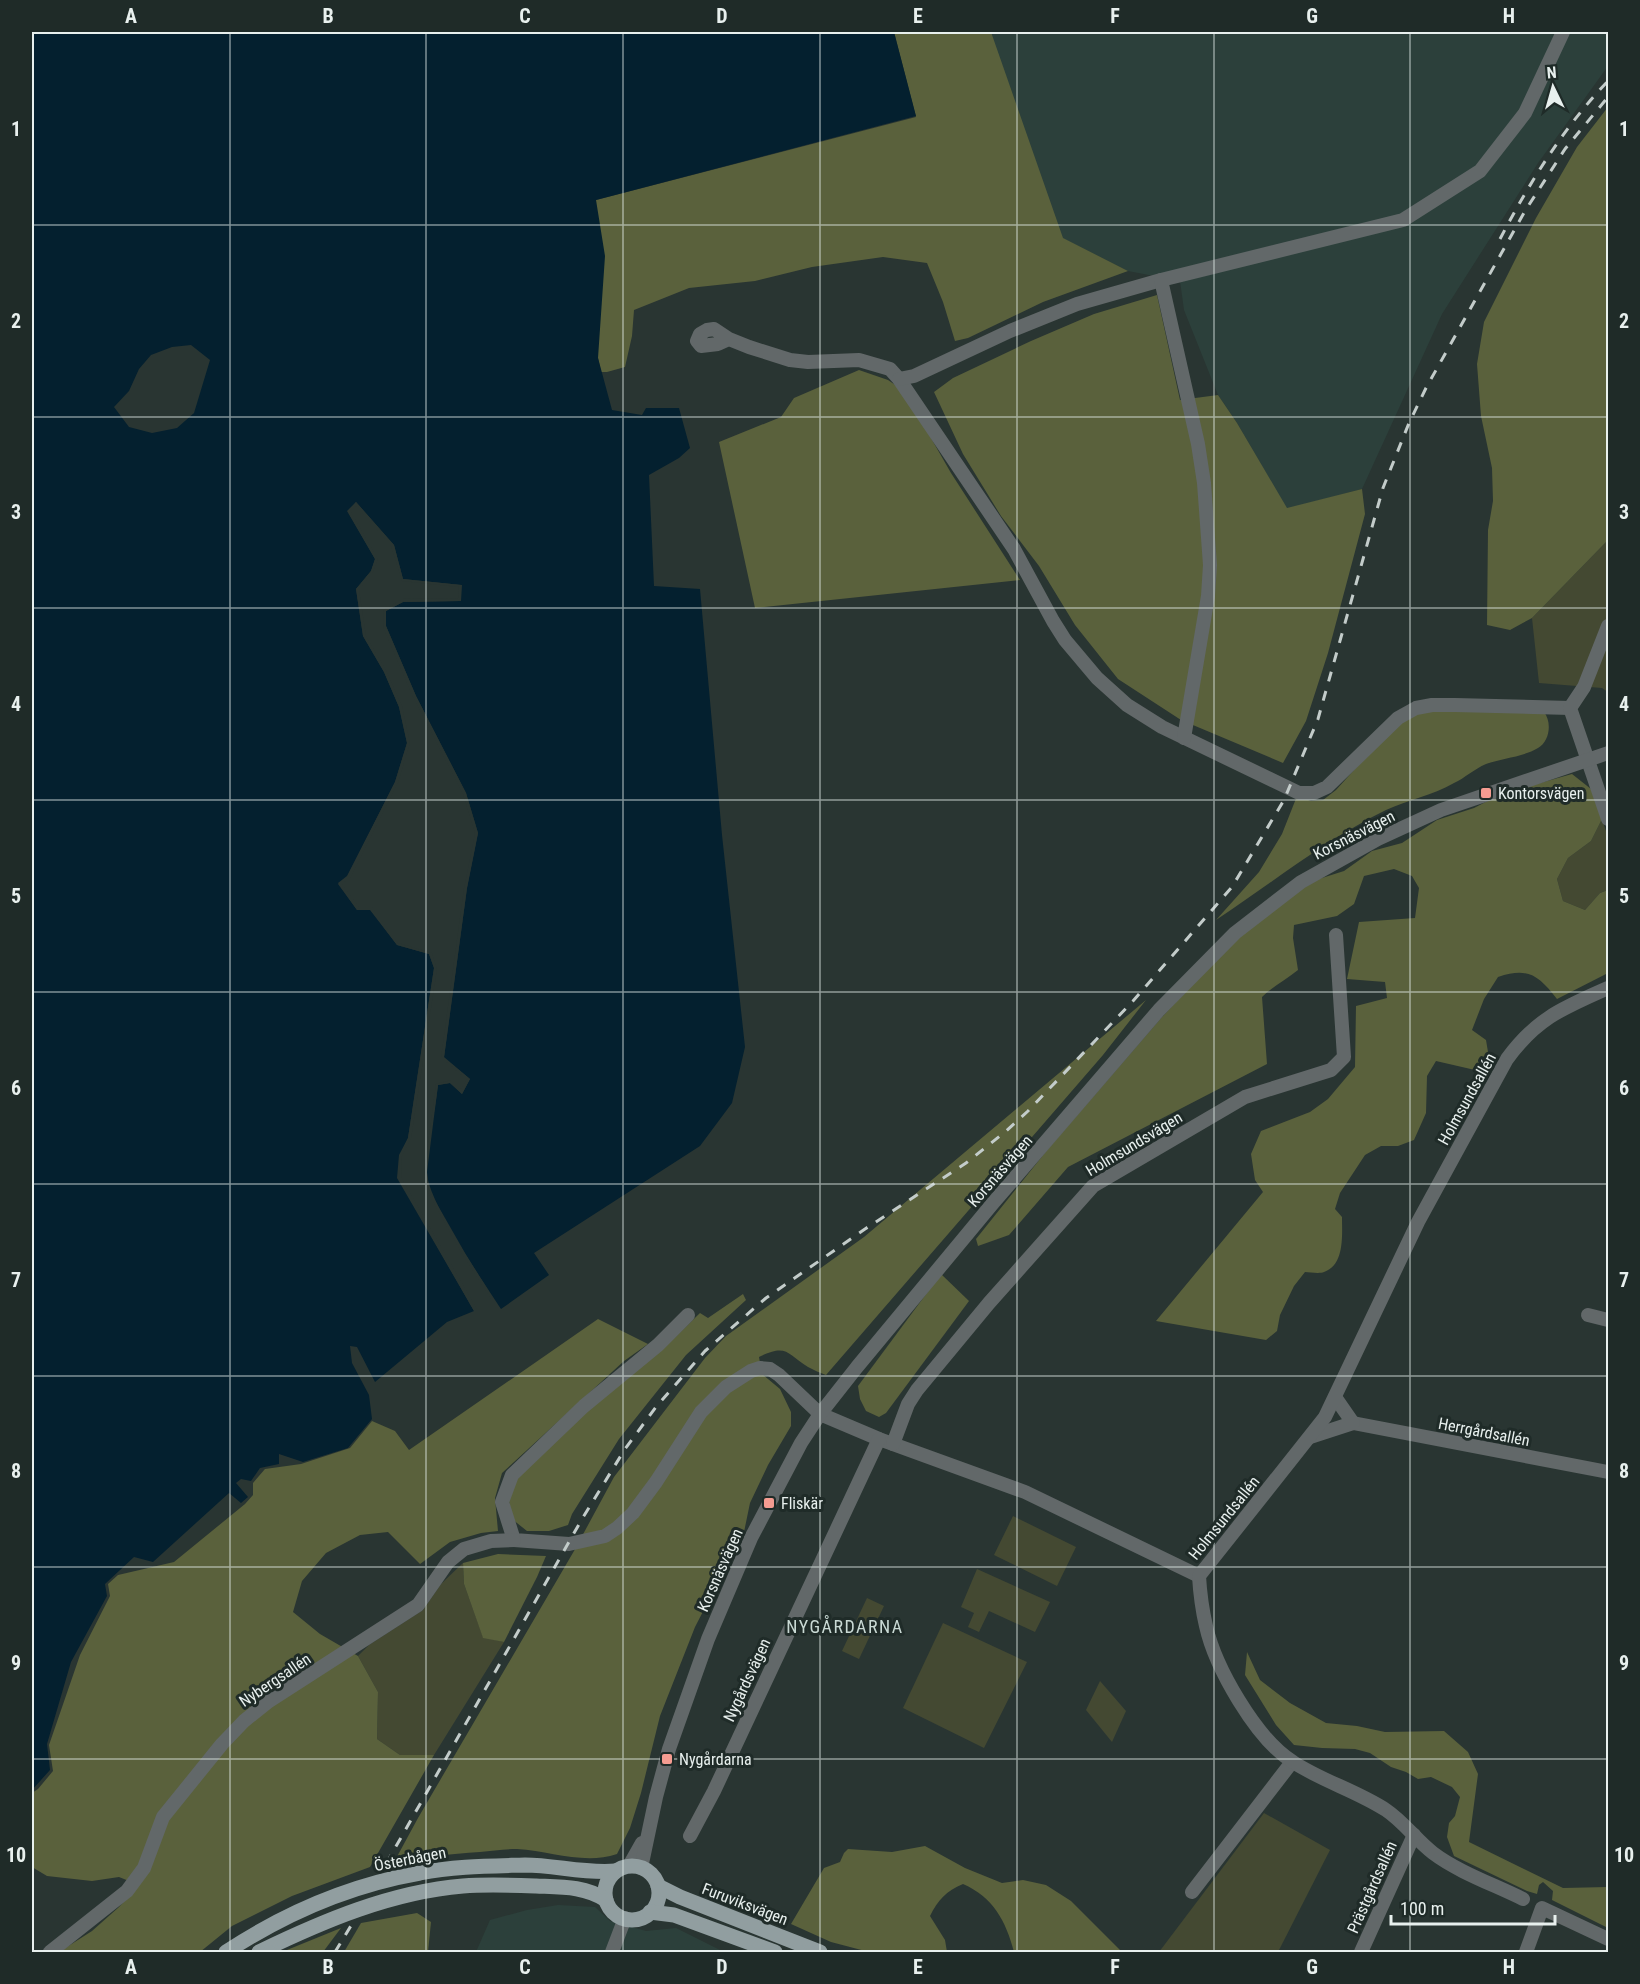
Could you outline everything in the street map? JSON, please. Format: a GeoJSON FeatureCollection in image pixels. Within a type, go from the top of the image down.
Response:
{"type":"FeatureCollection","features":[{"type":"Feature","properties":{"kind":"main road","name":"Österbågen"},"geometry":{"type":"LineString","coordinates":[[226,1953],[285,1918],[325,1900],[418,1873],[460,1867],[496,1866],[539,1866],[601,1872],[629,1868]]}},
{"type":"Feature","properties":{"kind":"main road"},"geometry":{"type":"LineString","coordinates":[[259,1953],[295,1935],[377,1903],[452,1887],[487,1885],[567,1887],[588,1890],[606,1900],[613,1911],[625,1918],[639,1918],[650,1912],[657,1901],[658,1886],[652,1875],[629,1868],[609,1880],[606,1887],[606,1900]]}},
{"type":"Feature","properties":{"kind":"main road","name":"Furuviksvägen"},"geometry":{"type":"LineString","coordinates":[[658,1886],[820,1953]]}},
{"type":"Feature","properties":{"kind":"main road"},"geometry":{"type":"LineString","coordinates":[[650,1912],[674,1915],[775,1953]]}},
{"type":"Feature","properties":{"kind":"street"},"geometry":{"type":"LineString","coordinates":[[899,379],[914,376],[1010,331],[1077,303],[1403,220],[1480,171],[1525,113],[1563,32]]}},
{"type":"Feature","properties":{"kind":"street"},"geometry":{"type":"LineString","coordinates":[[1161,280],[1198,444],[1204,483],[1210,565],[1208,596],[1184,738]]}},
{"type":"Feature","properties":{"kind":"street"},"geometry":{"type":"LineString","coordinates":[[729,339],[790,360],[808,362],[859,360],[890,369],[1014,549],[1053,621],[1096,678],[1141,715],[1299,793],[1307,794],[1327,787],[1398,718],[1416,708],[1432,705],[1570,708]]}},
{"type":"Feature","properties":{"kind":"street"},"geometry":{"type":"LineString","coordinates":[[1570,708],[1584,687],[1608,626]]}},
{"type":"Feature","properties":{"kind":"street"},"geometry":{"type":"LineString","coordinates":[[1570,708],[1608,819]]}},
{"type":"Feature","properties":{"kind":"street","name":"Korsnäsvägen"},"geometry":{"type":"LineString","coordinates":[[629,1868],[650,1828],[669,1749],[708,1639],[751,1538],[801,1443],[820,1414],[993,1203],[1159,1011],[1235,933],[1300,882],[1378,839],[1442,810],[1608,753]]}},
{"type":"Feature","properties":{"kind":"street","name":"Holmsundsvägen"},"geometry":{"type":"LineString","coordinates":[[893,1444],[908,1404],[917,1390],[989,1303],[1093,1186],[1245,1097],[1331,1070],[1344,1058],[1336,935]]}},
{"type":"Feature","properties":{"kind":"street","name":"Holmsundsallén"},"geometry":{"type":"LineString","coordinates":[[1292,1762],[1262,1732],[1227,1678],[1206,1627],[1200,1597],[1199,1576],[1324,1417],[1418,1222],[1506,1059],[1524,1037],[1545,1019],[1608,988]]}},
{"type":"Feature","properties":{"kind":"street"},"geometry":{"type":"LineString","coordinates":[[514,1540],[502,1502],[513,1475],[584,1406],[658,1345],[688,1315]]}},
{"type":"Feature","properties":{"kind":"street"},"geometry":{"type":"LineString","coordinates":[[1588,1315],[1608,1320]]}},
{"type":"Feature","properties":{"kind":"street","name":"Nybergsallén"},"geometry":{"type":"LineString","coordinates":[[50,1953],[127,1891],[144,1868],[163,1817],[222,1744],[244,1721],[269,1701],[418,1605],[448,1562],[464,1550],[491,1541],[514,1540],[569,1544],[596,1538],[617,1528],[633,1513],[656,1482],[701,1412],[726,1387],[751,1371],[760,1368],[770,1369],[820,1414]]}},
{"type":"Feature","properties":{"kind":"street"},"geometry":{"type":"LineString","coordinates":[[1310,1437],[1353,1423],[1335,1396]]}},
{"type":"Feature","properties":{"kind":"street"},"geometry":{"type":"LineString","coordinates":[[820,1414],[879,1439],[1025,1492],[1199,1576]]}},
{"type":"Feature","properties":{"kind":"street","name":"Herrgårdsallén"},"geometry":{"type":"LineString","coordinates":[[1353,1423],[1608,1472]]}},
{"type":"Feature","properties":{"kind":"street","name":"Nygårdsvägen"},"geometry":{"type":"LineString","coordinates":[[690,1836],[714,1791],[879,1439]]}},
{"type":"Feature","properties":{"kind":"street"},"geometry":{"type":"LineString","coordinates":[[1192,1892],[1292,1762]]}},
{"type":"Feature","properties":{"kind":"street","name":"Prästgårdsallén"},"geometry":{"type":"LineString","coordinates":[[1292,1762],[1386,1809],[1443,1860],[1523,1899]]}},
{"type":"Feature","properties":{"kind":"street","name":"Prästgårdsallén"},"geometry":{"type":"LineString","coordinates":[[1361,1953],[1414,1835]]}},
{"type":"Feature","properties":{"kind":"street"},"geometry":{"type":"LineString","coordinates":[[1526,1953],[1542,1908],[1608,1939]]}},
{"type":"Feature","properties":{"kind":"street"},"geometry":{"type":"LineString","coordinates":[[612,1953],[625,1918]]}},
{"type":"Feature","properties":{"kind":"shaded area"},"geometry":{"type":"Polygon","coordinates":[[[894,32],[1608,32],[1608,66],[1538,163],[1442,314],[1362,489],[1287,509],[1218,395],[1184,310],[1180,281],[1128,271],[1054,234],[894,32]]]}},
{"type":"Feature","properties":{"kind":"shaded area"},"geometry":{"type":"Polygon","coordinates":[[[1608,540],[1608,692],[1602,688],[1539,683],[1532,618],[1608,540]]]}},
{"type":"Feature","properties":{"kind":"shaded area"},"geometry":{"type":"Polygon","coordinates":[[[1602,819],[1608,837],[1608,890],[1600,893],[1585,910],[1563,901],[1557,879],[1568,858],[1591,841],[1602,819]]]}},
{"type":"Feature","properties":{"kind":"shaded area"},"geometry":{"type":"Polygon","coordinates":[[[1013,1516],[1076,1547],[1057,1586],[994,1555],[1013,1516]]]}},
{"type":"Feature","properties":{"kind":"shaded area"},"geometry":{"type":"Polygon","coordinates":[[[463,1563],[464,1584],[483,1637],[504,1642],[434,1755],[400,1755],[377,1739],[378,1692],[358,1656],[369,1645],[423,1610],[441,1584],[463,1563]]]}},
{"type":"Feature","properties":{"kind":"shaded area"},"geometry":{"type":"Polygon","coordinates":[[[977,1569],[1050,1602],[1035,1632],[989,1611],[979,1632],[968,1627],[974,1613],[961,1607],[977,1569]]]}},
{"type":"Feature","properties":{"kind":"shaded area"},"geometry":{"type":"Polygon","coordinates":[[[867,1598],[884,1606],[859,1659],[842,1651],[867,1598]]]}},
{"type":"Feature","properties":{"kind":"shaded area"},"geometry":{"type":"Polygon","coordinates":[[[943,1623],[1027,1662],[984,1748],[903,1708],[943,1623]]]}},
{"type":"Feature","properties":{"kind":"shaded area"},"geometry":{"type":"Polygon","coordinates":[[[1100,1681],[1126,1711],[1112,1742],[1086,1710],[1100,1681]]]}},
{"type":"Feature","properties":{"kind":"shaded area"},"geometry":{"type":"Polygon","coordinates":[[[1264,1813],[1330,1850],[1278,1952],[1159,1952],[1264,1813]]]}},
{"type":"Feature","properties":{"kind":"shaded area"},"geometry":{"type":"Polygon","coordinates":[[[558,1905],[595,1907],[610,1921],[646,1931],[676,1928],[724,1952],[476,1952],[490,1920],[558,1905]]]}},
{"type":"Feature","properties":{"kind":"green space"},"geometry":{"type":"Polygon","coordinates":[[[894,32],[991,32],[1063,238],[1128,271],[1043,302],[968,338],[955,341],[943,302],[927,263],[883,257],[812,267],[755,281],[689,288],[634,310],[632,336],[625,367],[601,372],[598,358],[596,200],[916,117],[894,32]]]}},
{"type":"Feature","properties":{"kind":"green space"},"geometry":{"type":"Polygon","coordinates":[[[1608,107],[1608,540],[1532,618],[1510,630],[1487,625],[1488,530],[1493,501],[1492,468],[1481,416],[1477,364],[1484,322],[1536,218],[1577,147],[1608,107]]]}},
{"type":"Feature","properties":{"kind":"green space"},"geometry":{"type":"Polygon","coordinates":[[[1157,295],[1180,400],[1218,395],[1287,508],[1362,489],[1365,514],[1328,653],[1306,721],[1283,763],[1181,720],[1118,679],[1075,625],[1039,566],[1001,516],[963,454],[934,392],[953,378],[1031,341],[1094,314],[1157,295]]]}},
{"type":"Feature","properties":{"kind":"green space"},"geometry":{"type":"Polygon","coordinates":[[[859,370],[888,380],[904,391],[951,473],[1020,580],[755,608],[719,442],[781,417],[794,398],[859,370]]]}},
{"type":"Feature","properties":{"kind":"green space"},"geometry":{"type":"Polygon","coordinates":[[[1437,709],[1544,712],[1549,726],[1545,741],[1538,748],[1486,764],[1446,787],[1394,806],[1363,822],[1320,848],[1216,920],[1259,872],[1282,834],[1297,796],[1311,801],[1323,800],[1336,790],[1392,728],[1409,715],[1437,709]]]}},
{"type":"Feature","properties":{"kind":"green space"},"geometry":{"type":"Polygon","coordinates":[[[1572,774],[1591,789],[1602,819],[1591,841],[1568,858],[1557,879],[1563,901],[1585,910],[1600,893],[1608,890],[1608,973],[1557,999],[1544,984],[1532,975],[1517,973],[1498,977],[1484,999],[1472,1030],[1486,1040],[1488,1052],[1475,1070],[1436,1061],[1427,1076],[1426,1113],[1414,1140],[1398,1146],[1381,1146],[1365,1155],[1340,1193],[1335,1209],[1342,1217],[1341,1248],[1336,1263],[1324,1272],[1305,1272],[1294,1286],[1280,1315],[1277,1331],[1266,1340],[1156,1321],[1263,1192],[1255,1180],[1251,1154],[1261,1131],[1310,1112],[1328,1099],[1355,1067],[1356,1006],[1387,998],[1385,982],[1347,979],[1359,922],[1415,918],[1419,888],[1412,876],[1394,869],[1364,876],[1354,904],[1337,916],[1294,925],[1293,938],[1298,970],[1262,997],[1267,1064],[1068,1167],[1009,1235],[978,1246],[976,1239],[1048,1149],[1162,1017],[1237,937],[1303,884],[1344,871],[1372,851],[1402,843],[1437,820],[1474,808],[1501,794],[1572,774]]]}},
{"type":"Feature","properties":{"kind":"green space"},"geometry":{"type":"Polygon","coordinates":[[[1146,1000],[1103,1055],[826,1375],[808,1367],[786,1352],[776,1351],[759,1357],[762,1374],[780,1389],[791,1412],[791,1426],[768,1465],[750,1503],[744,1532],[695,1627],[660,1716],[641,1793],[630,1828],[617,1854],[580,1858],[512,1849],[436,1856],[393,1864],[574,1551],[614,1477],[705,1358],[726,1336],[864,1237],[1146,1000]]]}},
{"type":"Feature","properties":{"kind":"green space"},"geometry":{"type":"Polygon","coordinates":[[[941,1274],[969,1301],[886,1413],[879,1417],[866,1411],[860,1399],[858,1386],[941,1274]]]}},
{"type":"Feature","properties":{"kind":"green space"},"geometry":{"type":"Polygon","coordinates":[[[743,1294],[746,1300],[686,1355],[619,1439],[572,1514],[568,1525],[549,1531],[527,1531],[512,1519],[509,1501],[516,1477],[580,1414],[664,1348],[700,1313],[708,1318],[743,1294]]]}},
{"type":"Feature","properties":{"kind":"green space"},"geometry":{"type":"Polygon","coordinates":[[[598,1319],[648,1344],[624,1361],[502,1473],[495,1498],[498,1531],[481,1533],[450,1542],[420,1564],[388,1532],[360,1535],[326,1553],[302,1581],[293,1612],[320,1634],[358,1656],[378,1692],[377,1739],[400,1755],[434,1755],[370,1867],[292,1896],[232,1926],[200,1952],[59,1952],[92,1931],[139,1885],[119,1877],[92,1881],[47,1876],[32,1867],[32,1793],[53,1771],[49,1745],[80,1655],[110,1596],[108,1584],[118,1575],[174,1562],[245,1504],[253,1495],[253,1483],[265,1469],[301,1464],[350,1448],[372,1421],[395,1431],[409,1450],[598,1319]]]}},
{"type":"Feature","properties":{"kind":"green space"},"geometry":{"type":"Polygon","coordinates":[[[498,1554],[546,1556],[504,1642],[483,1638],[464,1584],[463,1563],[498,1554]]]}},
{"type":"Feature","properties":{"kind":"green space"},"geometry":{"type":"Polygon","coordinates":[[[1247,1652],[1260,1680],[1290,1703],[1326,1723],[1385,1732],[1444,1731],[1468,1752],[1478,1774],[1469,1842],[1563,1888],[1608,1887],[1608,1928],[1552,1900],[1553,1891],[1543,1882],[1539,1885],[1537,1894],[1454,1856],[1447,1837],[1449,1823],[1455,1816],[1460,1797],[1452,1787],[1431,1777],[1418,1779],[1391,1767],[1370,1753],[1355,1749],[1294,1745],[1276,1725],[1245,1675],[1247,1652]]]}},
{"type":"Feature","properties":{"kind":"green space"},"geometry":{"type":"Polygon","coordinates":[[[925,1846],[965,1868],[1002,1883],[1023,1880],[1046,1885],[1071,1901],[1122,1952],[1014,1952],[1007,1930],[997,1911],[982,1896],[963,1884],[943,1897],[930,1916],[945,1940],[947,1952],[869,1952],[831,1942],[791,1924],[824,1868],[840,1862],[848,1849],[892,1852],[925,1846]]]}},
{"type":"Feature","properties":{"kind":"green space"},"geometry":{"type":"Polygon","coordinates":[[[417,1913],[431,1922],[428,1952],[344,1952],[361,1923],[417,1913]]]}},
{"type":"Feature","properties":{"kind":"green space"},"geometry":{"type":"Polygon","coordinates":[[[341,1928],[323,1952],[282,1952],[341,1928]]]}},
{"type":"Feature","properties":{"kind":"water"},"geometry":{"type":"Polygon","coordinates":[[[32,32],[894,32],[916,116],[596,200],[605,256],[598,358],[612,410],[642,415],[646,408],[679,408],[690,448],[679,458],[649,475],[654,586],[700,589],[722,835],[745,1047],[732,1103],[700,1146],[534,1253],[549,1275],[501,1309],[446,1221],[429,1185],[427,1172],[438,1085],[450,1083],[462,1094],[470,1079],[444,1058],[467,888],[478,833],[466,793],[416,696],[386,626],[386,611],[403,602],[461,601],[461,585],[403,579],[394,545],[356,502],[348,512],[375,559],[371,571],[356,589],[363,636],[384,672],[399,707],[407,743],[395,782],[347,877],[338,884],[357,910],[370,909],[397,945],[429,954],[434,968],[408,1138],[400,1155],[398,1178],[474,1311],[447,1322],[375,1382],[357,1347],[350,1346],[352,1363],[369,1395],[372,1419],[348,1448],[303,1462],[279,1454],[279,1464],[260,1468],[251,1481],[241,1479],[236,1483],[248,1497],[241,1503],[229,1493],[153,1562],[134,1557],[105,1584],[107,1596],[71,1662],[47,1744],[50,1770],[32,1790],[32,32]],[[191,345],[172,347],[151,355],[139,369],[129,391],[114,407],[129,427],[152,433],[177,428],[194,413],[210,360],[191,345]]]}},
{"type":"Feature","properties":{"kind":"pier"},"geometry":{"type":"Polygon","coordinates":[[[356,502],[394,545],[403,579],[462,585],[461,601],[403,602],[386,611],[386,626],[416,696],[466,793],[478,833],[467,888],[444,1057],[470,1079],[462,1094],[450,1083],[438,1085],[427,1172],[429,1190],[493,1298],[491,1299],[462,1254],[427,1191],[424,1173],[436,1084],[451,1080],[461,1089],[467,1079],[441,1058],[464,888],[475,833],[463,794],[413,697],[383,627],[384,610],[402,599],[458,598],[459,587],[402,581],[391,546],[356,506],[351,512],[378,559],[373,572],[359,590],[366,636],[386,670],[402,706],[410,743],[398,783],[350,878],[342,884],[359,907],[372,907],[398,943],[432,953],[437,969],[411,1139],[402,1156],[401,1177],[477,1309],[474,1311],[397,1178],[399,1155],[408,1138],[434,968],[429,954],[397,945],[370,910],[357,910],[338,883],[347,876],[395,782],[407,743],[399,707],[384,672],[363,636],[356,589],[371,571],[375,559],[347,511],[356,502]]]}},
{"type":"Feature","properties":{"kind":"railway"},"geometry":{"type":"LineString","coordinates":[[1500,239],[1548,156],[1576,118],[1608,81]]}},
{"type":"Feature","properties":{"kind":"railway"},"geometry":{"type":"LineString","coordinates":[[386,1864],[582,1519],[625,1449],[656,1407],[705,1351],[766,1298],[865,1229],[966,1163],[1005,1132],[1133,1001],[1232,887],[1284,800],[1318,719],[1383,488],[1409,423],[1426,388],[1525,211],[1565,149],[1608,97]]}},
{"type":"Feature","properties":{"kind":"railway"},"geometry":{"type":"LineString","coordinates":[[335,1952],[352,1924]]}},
{"type":"Feature","properties":{"kind":"place","name":"Kontorsvägen"},"geometry":{"type":"Point","coordinates":[1486,793]}},
{"type":"Feature","properties":{"kind":"place","name":"Fliskär"},"geometry":{"type":"Point","coordinates":[769,1503]}},
{"type":"Feature","properties":{"kind":"place","name":"Nygårdarna"},"geometry":{"type":"Point","coordinates":[667,1759]}},
{"type":"Feature","properties":{"kind":"district","name":"NYGÅRDARNA"},"geometry":{"type":"Point","coordinates":[845,1626]}}]}
